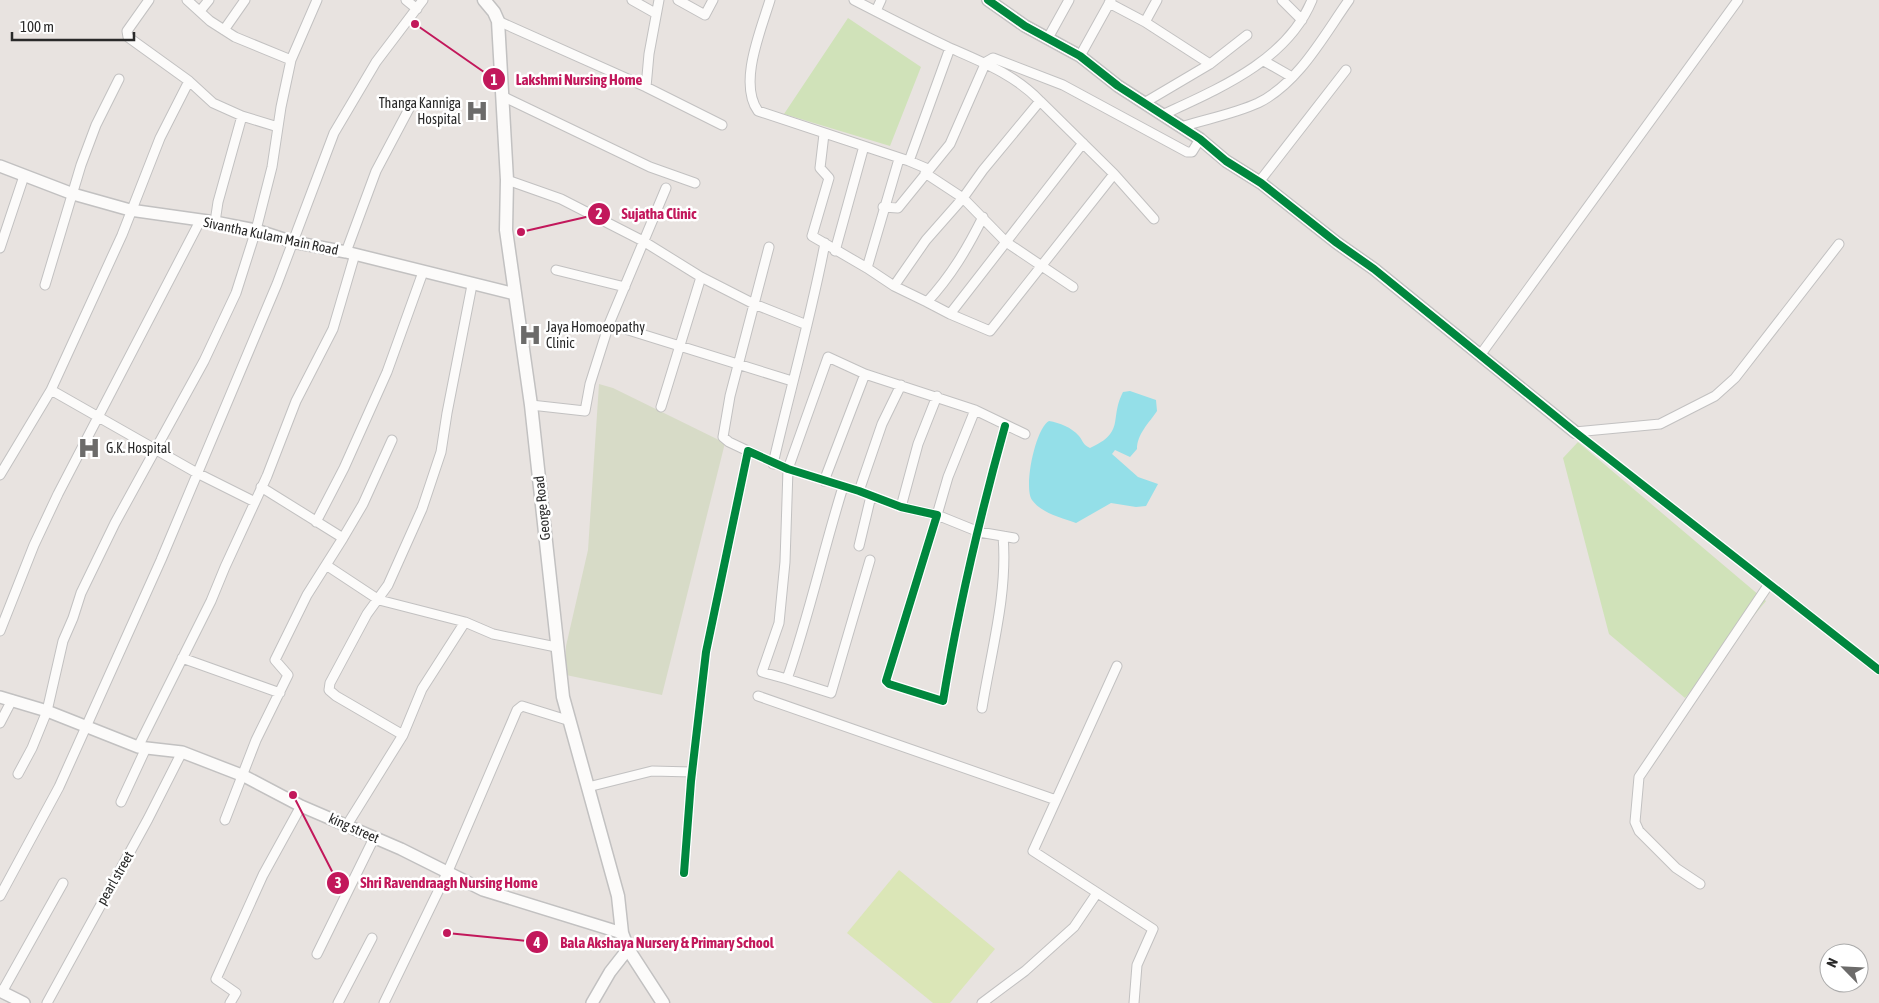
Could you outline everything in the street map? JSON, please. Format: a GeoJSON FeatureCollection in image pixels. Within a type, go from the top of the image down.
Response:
{"type":"FeatureCollection","features":[{"type":"Feature","properties":{"kind":"main road"},"geometry":{"type":"LineString","coordinates":[[484,0],[494,12],[498,21]]}},
{"type":"Feature","properties":{"kind":"main road","name":"George Road"},"geometry":{"type":"LineString","coordinates":[[498,21],[507,180],[506,230],[531,406],[556,647],[567,720],[618,896],[622,933],[628,949],[662,1003]]}},
{"type":"Feature","properties":{"kind":"street"},"geometry":{"type":"LineString","coordinates":[[149,0],[126,34],[189,81],[213,103],[242,116],[278,127]]}},
{"type":"Feature","properties":{"kind":"street"},"geometry":{"type":"LineString","coordinates":[[187,0],[235,37],[291,60]]}},
{"type":"Feature","properties":{"kind":"street"},"geometry":{"type":"LineString","coordinates":[[200,11],[209,0]]}},
{"type":"Feature","properties":{"kind":"street"},"geometry":{"type":"LineString","coordinates":[[224,30],[245,0]]}},
{"type":"Feature","properties":{"kind":"street"},"geometry":{"type":"LineString","coordinates":[[18,774],[32,748],[47,711],[62,641],[73,618],[81,593],[115,523],[222,326],[243,272],[272,166],[291,60],[317,0]]}},
{"type":"Feature","properties":{"kind":"street"},"geometry":{"type":"LineString","coordinates":[[406,0],[417,9]]}},
{"type":"Feature","properties":{"kind":"street"},"geometry":{"type":"LineString","coordinates":[[0,896],[59,787],[161,560],[293,242],[334,133],[376,62],[423,0]]}},
{"type":"Feature","properties":{"kind":"street"},"geometry":{"type":"LineString","coordinates":[[632,0],[655,13]]}},
{"type":"Feature","properties":{"kind":"street"},"geometry":{"type":"LineString","coordinates":[[646,87],[655,13],[659,0]]}},
{"type":"Feature","properties":{"kind":"street"},"geometry":{"type":"LineString","coordinates":[[678,0],[705,15],[713,0]]}},
{"type":"Feature","properties":{"kind":"street"},"geometry":{"type":"LineString","coordinates":[[770,0],[750,64],[753,104],[758,111],[767,116],[904,160],[926,171],[963,198],[1006,242],[1073,287]]}},
{"type":"Feature","properties":{"kind":"street"},"geometry":{"type":"LineString","coordinates":[[854,0],[950,48],[986,62],[1025,86],[1114,174],[1154,219]]}},
{"type":"Feature","properties":{"kind":"street"},"geometry":{"type":"LineString","coordinates":[[876,11],[881,0]]}},
{"type":"Feature","properties":{"kind":"street"},"geometry":{"type":"LineString","coordinates":[[988,0],[999,4],[1048,38],[1080,56],[1144,103],[1200,139],[1226,161],[1259,182],[1336,243],[1374,269],[1575,432],[1879,670]]}},
{"type":"Feature","properties":{"kind":"street"},"geometry":{"type":"LineString","coordinates":[[1048,38],[1069,0]]}},
{"type":"Feature","properties":{"kind":"street"},"geometry":{"type":"LineString","coordinates":[[1145,22],[1157,0]]}},
{"type":"Feature","properties":{"kind":"street"},"geometry":{"type":"LineString","coordinates":[[1282,0],[1302,20]]}},
{"type":"Feature","properties":{"kind":"street"},"geometry":{"type":"LineString","coordinates":[[1162,114],[1211,92],[1264,61],[1302,20],[1312,0]]}},
{"type":"Feature","properties":{"kind":"street"},"geometry":{"type":"LineString","coordinates":[[1181,126],[1259,103],[1292,77],[1349,0]]}},
{"type":"Feature","properties":{"kind":"street"},"geometry":{"type":"LineString","coordinates":[[1481,354],[1738,0]]}},
{"type":"Feature","properties":{"kind":"street"},"geometry":{"type":"LineString","coordinates":[[1080,56],[1110,2],[1210,64]]}},
{"type":"Feature","properties":{"kind":"street"},"geometry":{"type":"LineString","coordinates":[[498,21],[646,87],[722,125]]}},
{"type":"Feature","properties":{"kind":"street"},"geometry":{"type":"LineString","coordinates":[[1144,103],[1210,64],[1246,35]]}},
{"type":"Feature","properties":{"kind":"street"},"geometry":{"type":"LineString","coordinates":[[867,268],[883,207],[950,48]]}},
{"type":"Feature","properties":{"kind":"street"},"geometry":{"type":"LineString","coordinates":[[883,207],[898,208],[926,171],[950,144],[986,62],[993,58],[1063,85],[1187,152],[1192,152],[1200,139]]}},
{"type":"Feature","properties":{"kind":"street"},"geometry":{"type":"LineString","coordinates":[[1264,61],[1292,77]]}},
{"type":"Feature","properties":{"kind":"street"},"geometry":{"type":"LineString","coordinates":[[1259,182],[1346,70]]}},
{"type":"Feature","properties":{"kind":"street"},"geometry":{"type":"LineString","coordinates":[[45,285],[96,125],[118,79]]}},
{"type":"Feature","properties":{"kind":"street"},"geometry":{"type":"LineString","coordinates":[[0,475],[51,390],[109,263],[160,138],[189,81]]}},
{"type":"Feature","properties":{"kind":"street"},"geometry":{"type":"LineString","coordinates":[[502,96],[650,167],[695,183]]}},
{"type":"Feature","properties":{"kind":"street"},"geometry":{"type":"LineString","coordinates":[[894,286],[926,240],[963,198],[982,170],[1040,101]]}},
{"type":"Feature","properties":{"kind":"street"},"geometry":{"type":"LineString","coordinates":[[121,802],[142,747],[262,487],[296,401],[332,329],[351,253],[376,171],[410,105]]}},
{"type":"Feature","properties":{"kind":"street"},"geometry":{"type":"LineString","coordinates":[[215,222],[218,202],[242,116]]}},
{"type":"Feature","properties":{"kind":"street"},"geometry":{"type":"LineString","coordinates":[[824,134],[820,168],[829,178],[812,236],[894,286],[990,332],[1114,174]]}},
{"type":"Feature","properties":{"kind":"street"},"geometry":{"type":"LineString","coordinates":[[950,314],[1083,143]]}},
{"type":"Feature","properties":{"kind":"street"},"geometry":{"type":"LineString","coordinates":[[835,251],[864,146]]}},
{"type":"Feature","properties":{"kind":"street","name":"Sivantha Kulam Main Road"},"geometry":{"type":"LineString","coordinates":[[0,166],[73,194],[130,210],[256,230],[293,242],[351,253],[472,285],[515,294]]}},
{"type":"Feature","properties":{"kind":"street"},"geometry":{"type":"LineString","coordinates":[[0,248],[24,176]]}},
{"type":"Feature","properties":{"kind":"street"},"geometry":{"type":"LineString","coordinates":[[507,180],[561,199],[643,241],[701,278],[754,304],[807,325]]}},
{"type":"Feature","properties":{"kind":"street"},"geometry":{"type":"LineString","coordinates":[[531,406],[586,411],[590,384],[609,324],[666,188]]}},
{"type":"Feature","properties":{"kind":"street"},"geometry":{"type":"LineString","coordinates":[[927,302],[946,283],[960,262],[983,218]]}},
{"type":"Feature","properties":{"kind":"street"},"geometry":{"type":"LineString","coordinates":[[0,631],[34,545],[200,221]]}},
{"type":"Feature","properties":{"kind":"street"},"geometry":{"type":"LineString","coordinates":[[773,464],[825,243]]}},
{"type":"Feature","properties":{"kind":"street"},"geometry":{"type":"LineString","coordinates":[[1575,432],[1660,424],[1715,396],[1735,378],[1838,244]]}},
{"type":"Feature","properties":{"kind":"street"},"geometry":{"type":"LineString","coordinates":[[769,247],[739,363],[723,436],[729,442],[788,470],[859,491],[901,507],[937,515],[980,532],[1014,538]]}},
{"type":"Feature","properties":{"kind":"street"},"geometry":{"type":"LineString","coordinates":[[556,270],[625,287]]}},
{"type":"Feature","properties":{"kind":"street"},"geometry":{"type":"LineString","coordinates":[[316,522],[344,468],[387,372],[423,272]]}},
{"type":"Feature","properties":{"kind":"street"},"geometry":{"type":"LineString","coordinates":[[661,407],[701,278]]}},
{"type":"Feature","properties":{"kind":"street"},"geometry":{"type":"LineString","coordinates":[[403,735],[329,690],[330,683],[340,668],[367,614],[379,600],[392,578],[422,509],[442,452],[447,413],[472,285]]}},
{"type":"Feature","properties":{"kind":"street"},"geometry":{"type":"LineString","coordinates":[[609,324],[792,381]]}},
{"type":"Feature","properties":{"kind":"street"},"geometry":{"type":"LineString","coordinates":[[870,560],[831,693],[762,672],[779,623],[785,562],[788,470],[828,357],[866,374],[975,410],[1024,434]]}},
{"type":"Feature","properties":{"kind":"street"},"geometry":{"type":"LineString","coordinates":[[824,481],[866,374]]}},
{"type":"Feature","properties":{"kind":"street"},"geometry":{"type":"LineString","coordinates":[[859,491],[882,424],[901,385]]}},
{"type":"Feature","properties":{"kind":"street"},"geometry":{"type":"LineString","coordinates":[[51,390],[197,473],[255,502]]}},
{"type":"Feature","properties":{"kind":"street"},"geometry":{"type":"LineString","coordinates":[[901,507],[916,452],[937,396]]}},
{"type":"Feature","properties":{"kind":"street"},"geometry":{"type":"LineString","coordinates":[[975,410],[948,477],[886,681],[889,684],[943,701],[959,616],[980,532],[988,488],[1005,426]]}},
{"type":"Feature","properties":{"kind":"street"},"geometry":{"type":"LineString","coordinates":[[225,820],[244,776],[256,740],[288,675],[275,660],[307,595],[364,504],[392,440]]}},
{"type":"Feature","properties":{"kind":"street"},"geometry":{"type":"LineString","coordinates":[[684,874],[692,772],[706,652],[748,450]]}},
{"type":"Feature","properties":{"kind":"street"},"geometry":{"type":"LineString","coordinates":[[262,487],[343,538]]}},
{"type":"Feature","properties":{"kind":"street"},"geometry":{"type":"LineString","coordinates":[[787,679],[814,596],[826,544],[843,487]]}},
{"type":"Feature","properties":{"kind":"street"},"geometry":{"type":"LineString","coordinates":[[859,546],[871,496]]}},
{"type":"Feature","properties":{"kind":"street"},"geometry":{"type":"LineString","coordinates":[[982,708],[1002,586],[1003,536]]}},
{"type":"Feature","properties":{"kind":"street"},"geometry":{"type":"LineString","coordinates":[[326,565],[379,600],[465,622],[493,634],[556,647]]}},
{"type":"Feature","properties":{"kind":"street"},"geometry":{"type":"LineString","coordinates":[[1700,884],[1676,868],[1639,831],[1635,822],[1639,777],[1769,584]]}},
{"type":"Feature","properties":{"kind":"street"},"geometry":{"type":"LineString","coordinates":[[347,825],[403,735],[422,689],[465,622]]}},
{"type":"Feature","properties":{"kind":"street"},"geometry":{"type":"LineString","coordinates":[[182,658],[280,693]]}},
{"type":"Feature","properties":{"kind":"street"},"geometry":{"type":"LineString","coordinates":[[1117,666],[1032,851],[1153,929],[1137,965],[1134,1003]]}},
{"type":"Feature","properties":{"kind":"street"},"geometry":{"type":"LineString","coordinates":[[758,696],[1056,800]]}},
{"type":"Feature","properties":{"kind":"street","name":"king street"},"geometry":{"type":"LineString","coordinates":[[0,697],[47,711],[86,728],[142,747],[182,752],[244,776],[300,806],[347,825],[448,871],[483,890],[622,933]]}},
{"type":"Feature","properties":{"kind":"street"},"geometry":{"type":"LineString","coordinates":[[0,723],[12,700]]}},
{"type":"Feature","properties":{"kind":"street"},"geometry":{"type":"LineString","coordinates":[[384,1003],[448,871],[517,710],[522,706],[567,720]]}},
{"type":"Feature","properties":{"kind":"street","name":"pearl street"},"geometry":{"type":"LineString","coordinates":[[47,1003],[148,819],[182,752]]}},
{"type":"Feature","properties":{"kind":"street"},"geometry":{"type":"LineString","coordinates":[[588,788],[652,770],[692,772]]}},
{"type":"Feature","properties":{"kind":"street"},"geometry":{"type":"LineString","coordinates":[[230,1003],[236,993],[216,979],[263,875],[300,806]]}},
{"type":"Feature","properties":{"kind":"street"},"geometry":{"type":"LineString","coordinates":[[317,954],[374,838]]}},
{"type":"Feature","properties":{"kind":"street"},"geometry":{"type":"LineString","coordinates":[[24,1003],[1,991],[63,882]]}},
{"type":"Feature","properties":{"kind":"street"},"geometry":{"type":"LineString","coordinates":[[982,1003],[1025,971],[1074,927],[1097,893]]}},
{"type":"Feature","properties":{"kind":"street"},"geometry":{"type":"LineString","coordinates":[[338,1003],[372,938]]}},
{"type":"Feature","properties":{"kind":"street"},"geometry":{"type":"LineString","coordinates":[[592,1003],[610,972],[628,949]]}},
{"type":"Feature","properties":{"kind":"green space"},"geometry":{"type":"Polygon","coordinates":[[[848,18],[921,67],[890,146],[784,114],[848,18]]]}},
{"type":"Feature","properties":{"kind":"green space"},"geometry":{"type":"Polygon","coordinates":[[[599,384],[613,388],[725,443],[662,695],[566,675],[566,646],[588,550],[599,384]]]}},
{"type":"Feature","properties":{"kind":"green space"},"geometry":{"type":"Polygon","coordinates":[[[1578,442],[1766,601],[1685,698],[1609,634],[1563,458],[1578,442]]]}},
{"type":"Feature","properties":{"kind":"green space"},"geometry":{"type":"Polygon","coordinates":[[[899,870],[995,949],[950,1003],[933,1003],[847,933],[899,870]]]}},
{"type":"Feature","properties":{"kind":"water"},"geometry":{"type":"Polygon","coordinates":[[[1130,391],[1156,400],[1157,411],[1141,434],[1137,449],[1130,457],[1115,450],[1112,454],[1138,477],[1158,484],[1146,506],[1136,507],[1111,503],[1076,523],[1052,514],[1036,505],[1030,493],[1030,471],[1036,445],[1044,426],[1049,421],[1065,426],[1076,433],[1084,444],[1090,448],[1101,442],[1113,430],[1123,392],[1130,391]]]}},
{"type":"Feature","properties":{"kind":"cycle path"},"geometry":{"type":"LineString","coordinates":[[988,0],[1025,26],[1080,56],[1118,86],[1200,139],[1226,161],[1261,183],[1337,243],[1374,269],[1575,432],[1879,670]]}},
{"type":"Feature","properties":{"kind":"cycle path"},"geometry":{"type":"LineString","coordinates":[[684,873],[691,781],[706,652],[748,451],[788,469],[859,491],[901,507],[937,515],[886,681],[889,684],[943,701],[970,563],[1005,426]]}},
{"type":"Feature","properties":{"kind":"place","name":"Lakshmi Nursing Home"},"geometry":{"type":"Point","coordinates":[415,24]}},
{"type":"Feature","properties":{"kind":"place","name":"Thanga Kanniga Hospital"},"geometry":{"type":"Point","coordinates":[477,111]}},
{"type":"Feature","properties":{"kind":"place","name":"Sujatha Clinic"},"geometry":{"type":"Point","coordinates":[521,232]}},
{"type":"Feature","properties":{"kind":"place","name":"Jaya Homoeopathy Clinic"},"geometry":{"type":"Point","coordinates":[530,335]}},
{"type":"Feature","properties":{"kind":"place","name":"G.K. Hospital"},"geometry":{"type":"Point","coordinates":[89,448]}},
{"type":"Feature","properties":{"kind":"place","name":"Shri Ravendraagh Nursing Home"},"geometry":{"type":"Point","coordinates":[293,795]}},
{"type":"Feature","properties":{"kind":"place","name":"Bala Akshaya Nursery & Primary School"},"geometry":{"type":"Point","coordinates":[447,933]}}]}
